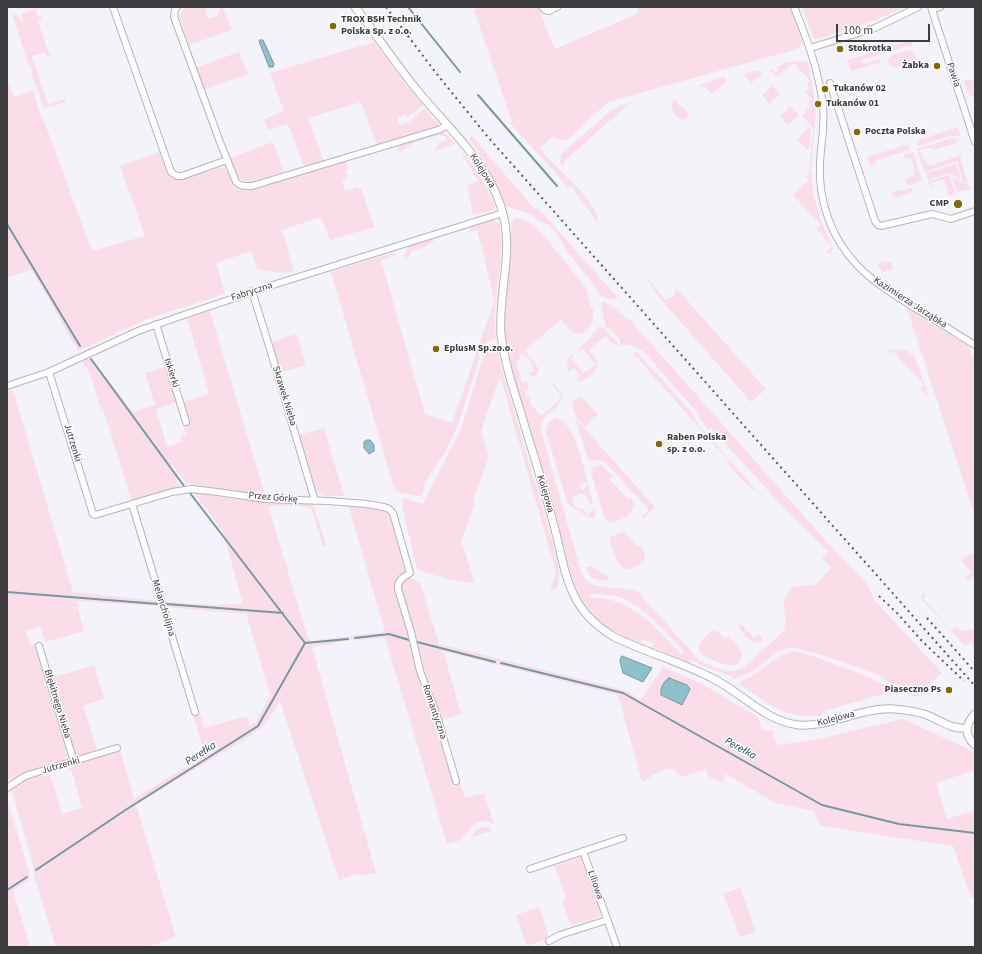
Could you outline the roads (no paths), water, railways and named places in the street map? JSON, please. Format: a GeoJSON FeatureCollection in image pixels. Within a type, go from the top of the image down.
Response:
{"type":"FeatureCollection","features":[{"type":"Feature","properties":{"kind":"street"},"geometry":{"type":"LineString","coordinates":[[113,7],[171,172],[177,176],[182,176],[227,160]]}},
{"type":"Feature","properties":{"kind":"street"},"geometry":{"type":"LineString","coordinates":[[177,7],[174,17],[227,160],[236,182],[244,186],[252,186],[441,129],[447,124]]}},
{"type":"Feature","properties":{"kind":"street","name":"Kolejowa"},"geometry":{"type":"LineString","coordinates":[[355,7],[417,90],[477,160],[494,189],[503,213],[507,235],[508,256],[501,314],[504,354],[569,583],[576,600],[585,613],[600,627],[614,637],[710,677],[730,688],[769,715],[790,723],[817,725],[871,710],[892,709],[925,715],[956,728],[967,728]]}},
{"type":"Feature","properties":{"kind":"street"},"geometry":{"type":"LineString","coordinates":[[542,7],[549,11],[557,7]]}},
{"type":"Feature","properties":{"kind":"street","name":"Kazimierza Jarząbka"},"geometry":{"type":"LineString","coordinates":[[794,7],[810,48],[820,87],[824,113],[820,181],[824,203],[832,229],[845,250],[868,276],[896,296],[975,345]]}},
{"type":"Feature","properties":{"kind":"street"},"geometry":{"type":"LineString","coordinates":[[810,48],[880,26],[918,7]]}},
{"type":"Feature","properties":{"kind":"street"},"geometry":{"type":"LineString","coordinates":[[932,8],[940,7]]}},
{"type":"Feature","properties":{"kind":"street","name":"Pawia"},"geometry":{"type":"LineString","coordinates":[[932,8],[975,142]]}},
{"type":"Feature","properties":{"kind":"street"},"geometry":{"type":"LineString","coordinates":[[830,83],[877,224],[881,226],[932,214],[951,219],[975,211]]}},
{"type":"Feature","properties":{"kind":"street","name":"Fabryczna"},"geometry":{"type":"LineString","coordinates":[[7,386],[49,372],[156,324],[252,291],[503,213]]}},
{"type":"Feature","properties":{"kind":"street","name":"Skrawek Nieba"},"geometry":{"type":"LineString","coordinates":[[252,291],[315,501]]}},
{"type":"Feature","properties":{"kind":"street","name":"Iskierki"},"geometry":{"type":"LineString","coordinates":[[156,324],[186,422]]}},
{"type":"Feature","properties":{"kind":"street","name":"Jutrzenki"},"geometry":{"type":"LineString","coordinates":[[49,372],[93,514]]}},
{"type":"Feature","properties":{"kind":"street","name":"Przez Górkę"},"geometry":{"type":"LineString","coordinates":[[93,514],[99,515],[172,492],[191,489],[265,499],[328,501],[384,507],[393,513],[410,573]]}},
{"type":"Feature","properties":{"kind":"street","name":"Melancholijna"},"geometry":{"type":"LineString","coordinates":[[132,504],[195,712]]}},
{"type":"Feature","properties":{"kind":"street","name":"Romantyczna"},"geometry":{"type":"LineString","coordinates":[[410,573],[403,576],[397,586],[411,632],[420,671],[437,716],[456,781]]}},
{"type":"Feature","properties":{"kind":"street","name":"Błękitnego Nieba"},"geometry":{"type":"LineString","coordinates":[[39,646],[74,762]]}},
{"type":"Feature","properties":{"kind":"street"},"geometry":{"type":"LineString","coordinates":[[975,714],[969,721],[967,728],[970,740],[975,745]]}},
{"type":"Feature","properties":{"kind":"street","name":"Jutrzenki"},"geometry":{"type":"LineString","coordinates":[[7,788],[26,776],[117,748]]}},
{"type":"Feature","properties":{"kind":"street"},"geometry":{"type":"LineString","coordinates":[[530,869],[623,838]]}},
{"type":"Feature","properties":{"kind":"street","name":"Liliowa"},"geometry":{"type":"LineString","coordinates":[[584,851],[617,947]]}},
{"type":"Feature","properties":{"kind":"street"},"geometry":{"type":"LineString","coordinates":[[549,940],[607,920]]}},
{"type":"Feature","properties":{"kind":"water"},"geometry":{"type":"Polygon","coordinates":[[[263,40],[264,42],[274,64],[273,67],[269,67],[259,41],[263,40]]]}},
{"type":"Feature","properties":{"kind":"water"},"geometry":{"type":"Polygon","coordinates":[[[370,440],[374,445],[374,451],[369,454],[364,448],[364,442],[370,440]]]}},
{"type":"Feature","properties":{"kind":"water"},"geometry":{"type":"Polygon","coordinates":[[[622,656],[652,668],[643,682],[623,673],[620,661],[622,656]]]}},
{"type":"Feature","properties":{"kind":"water"},"geometry":{"type":"Polygon","coordinates":[[[669,678],[687,685],[690,689],[682,705],[661,695],[662,685],[669,678]]]}},
{"type":"Feature","properties":{"kind":"waterway"},"geometry":{"type":"LineString","coordinates":[[408,7],[460,72]]}},
{"type":"Feature","properties":{"kind":"waterway"},"geometry":{"type":"LineString","coordinates":[[478,95],[557,186]]}},
{"type":"Feature","properties":{"kind":"waterway"},"geometry":{"type":"LineString","coordinates":[[7,224],[80,346]]}},
{"type":"Feature","properties":{"kind":"waterway"},"geometry":{"type":"LineString","coordinates":[[91,359],[184,486]]}},
{"type":"Feature","properties":{"kind":"waterway"},"geometry":{"type":"LineString","coordinates":[[190,493],[305,643]]}},
{"type":"Feature","properties":{"kind":"waterway"},"geometry":{"type":"LineString","coordinates":[[7,592],[158,604]]}},
{"type":"Feature","properties":{"kind":"waterway"},"geometry":{"type":"LineString","coordinates":[[166,604],[283,613]]}},
{"type":"Feature","properties":{"kind":"waterway","name":"Perełka"},"geometry":{"type":"LineString","coordinates":[[355,638],[389,634],[409,640]]}},
{"type":"Feature","properties":{"kind":"waterway","name":"Perełka"},"geometry":{"type":"LineString","coordinates":[[36,870],[127,809],[258,726],[305,643],[348,639]]}},
{"type":"Feature","properties":{"kind":"waterway","name":"Perełka"},"geometry":{"type":"LineString","coordinates":[[417,642],[495,662]]}},
{"type":"Feature","properties":{"kind":"waterway","name":"Perełka"},"geometry":{"type":"LineString","coordinates":[[501,663],[623,693],[822,805],[899,824],[975,833]]}},
{"type":"Feature","properties":{"kind":"waterway","name":"Perełka"},"geometry":{"type":"LineString","coordinates":[[7,890],[27,877]]}},
{"type":"Feature","properties":{"kind":"railway"},"geometry":{"type":"LineString","coordinates":[[386,7],[436,73],[487,136],[975,686]]}},
{"type":"Feature","properties":{"kind":"railway"},"geometry":{"type":"LineString","coordinates":[[879,596],[897,613],[923,642],[964,681]]}},
{"type":"Feature","properties":{"kind":"railway"},"geometry":{"type":"LineString","coordinates":[[927,618],[975,672]]}},
{"type":"Feature","properties":{"kind":"place","name":"TROX BSH Technik Polska Sp. z o.o."},"geometry":{"type":"Point","coordinates":[333,26]}},
{"type":"Feature","properties":{"kind":"place","name":"Stokrotka"},"geometry":{"type":"Point","coordinates":[840,49]}},
{"type":"Feature","properties":{"kind":"place","name":"Żabka"},"geometry":{"type":"Point","coordinates":[937,66]}},
{"type":"Feature","properties":{"kind":"place","name":"Tukanów 02"},"geometry":{"type":"Point","coordinates":[825,89]}},
{"type":"Feature","properties":{"kind":"place","name":"Tukanów 01"},"geometry":{"type":"Point","coordinates":[818,104]}},
{"type":"Feature","properties":{"kind":"place","name":"Poczta Polska"},"geometry":{"type":"Point","coordinates":[857,132]}},
{"type":"Feature","properties":{"kind":"place","name":"CMP"},"geometry":{"type":"Point","coordinates":[958,204]}},
{"type":"Feature","properties":{"kind":"place","name":"EplusM Sp.zo.o."},"geometry":{"type":"Point","coordinates":[436,349]}},
{"type":"Feature","properties":{"kind":"place","name":"Raben Polska sp. z o.o."},"geometry":{"type":"Point","coordinates":[659,444]}},
{"type":"Feature","properties":{"kind":"place","name":"Piaseczno Ps"},"geometry":{"type":"Point","coordinates":[949,690]}}]}
